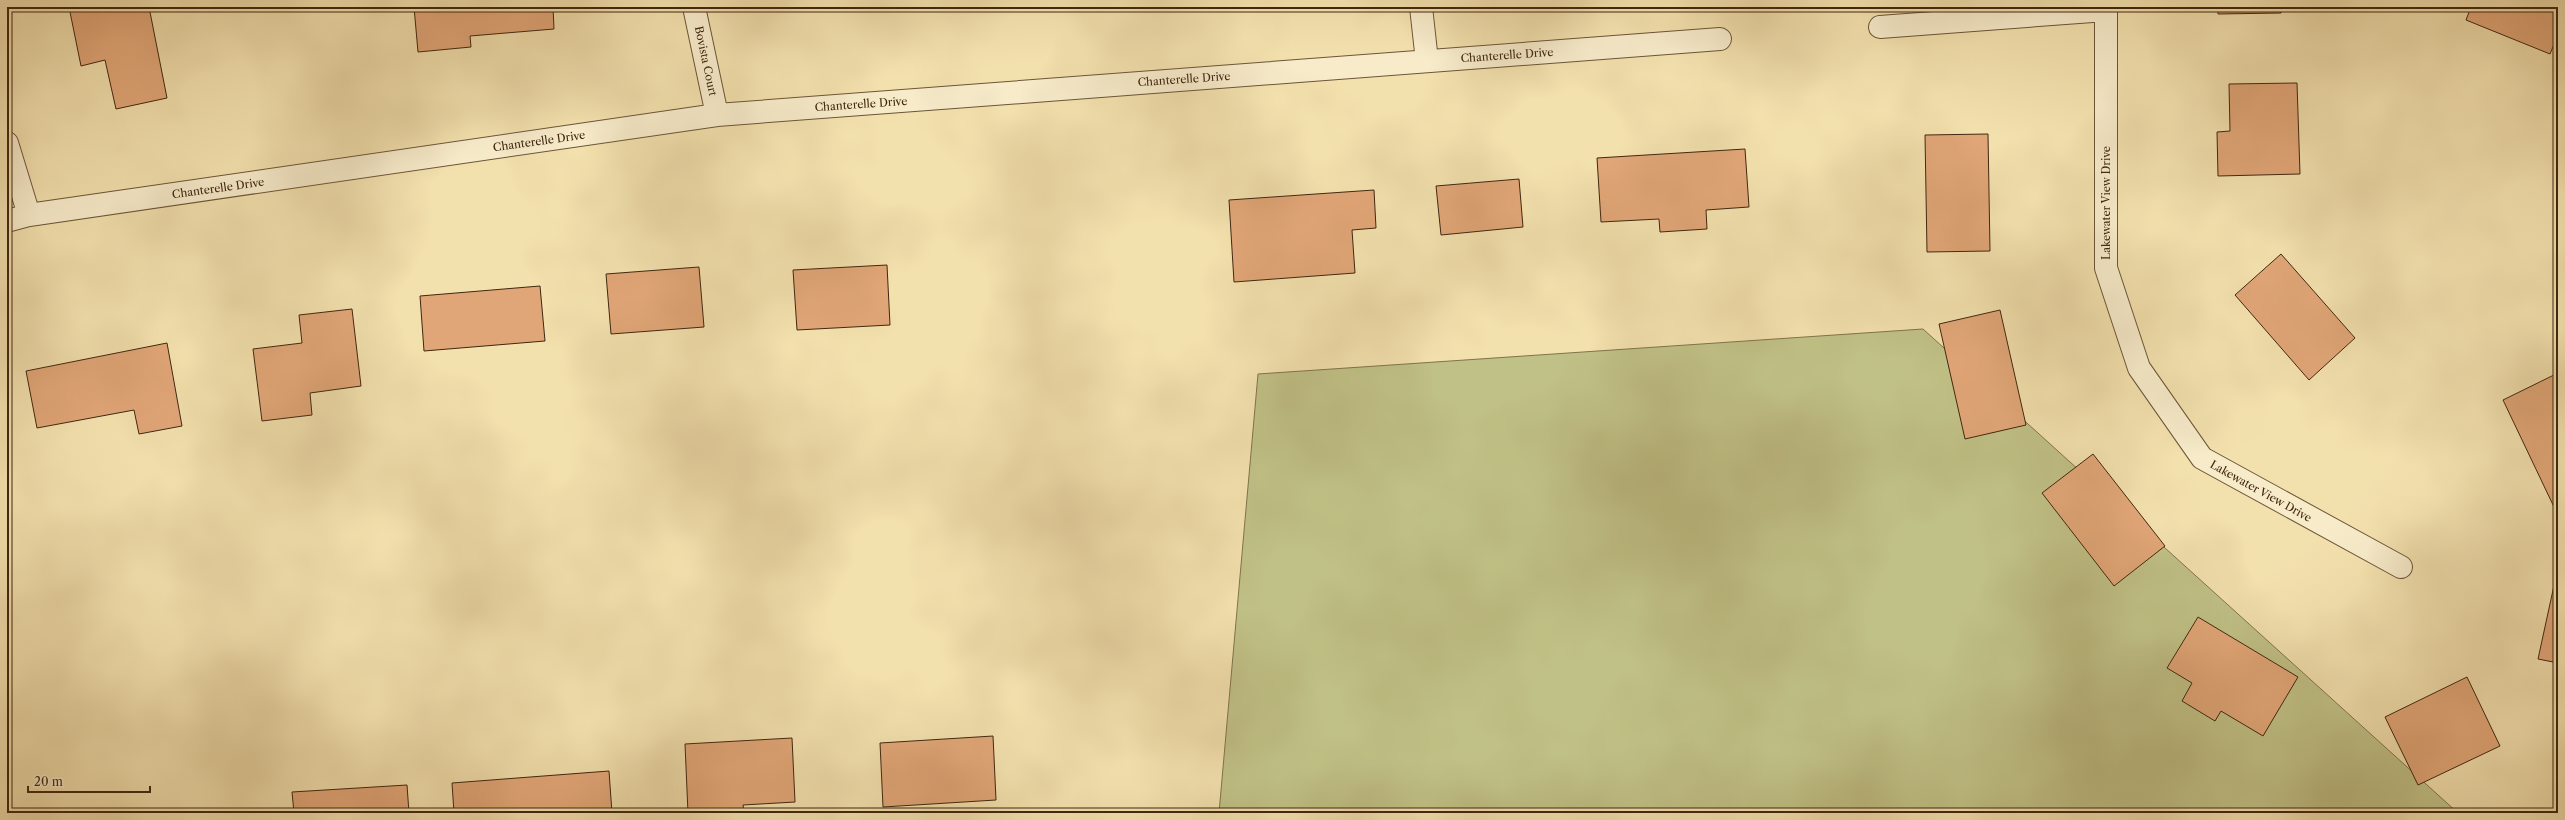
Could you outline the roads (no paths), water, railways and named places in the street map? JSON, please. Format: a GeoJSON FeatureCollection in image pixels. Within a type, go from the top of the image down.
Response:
{"type":"FeatureCollection","features":[{"type":"Feature","properties":{"kind":"street","name":"Bovista Court"},"geometry":{"type":"LineString","coordinates":[[694,7],[717,115]]}},
{"type":"Feature","properties":{"kind":"street"},"geometry":{"type":"LineString","coordinates":[[1421,7],[1427,61]]}},
{"type":"Feature","properties":{"kind":"street"},"geometry":{"type":"LineString","coordinates":[[1880,26],[2106,8]]}},
{"type":"Feature","properties":{"kind":"street","name":"Lakewater View Drive"},"geometry":{"type":"LineString","coordinates":[[2106,8],[2106,268],[2139,368],[2202,458],[2401,567]]}},
{"type":"Feature","properties":{"kind":"street","name":"Chanterelle Drive"},"geometry":{"type":"LineString","coordinates":[[7,221],[29,215],[717,115],[1720,39]]}},
{"type":"Feature","properties":{"kind":"street"},"geometry":{"type":"LineString","coordinates":[[7,143],[29,215]]}}]}
